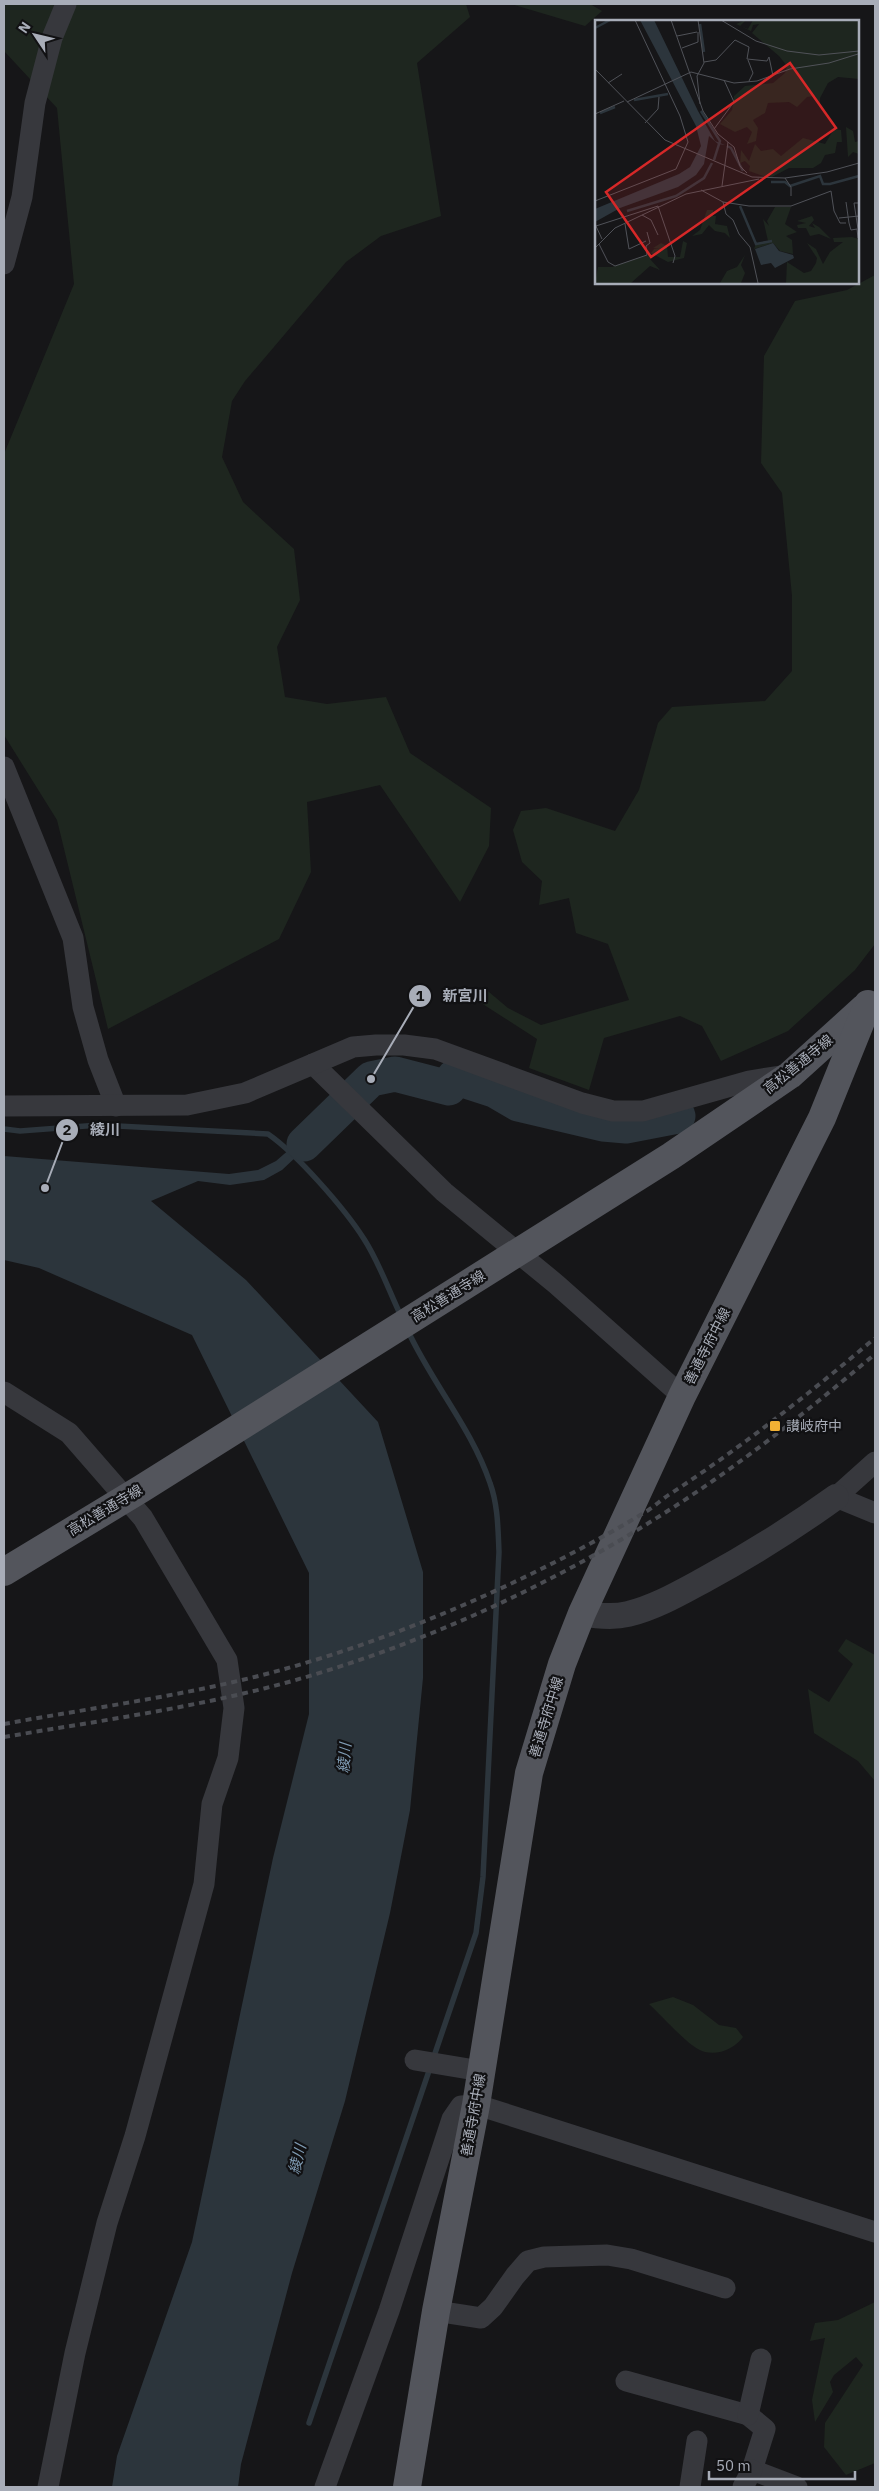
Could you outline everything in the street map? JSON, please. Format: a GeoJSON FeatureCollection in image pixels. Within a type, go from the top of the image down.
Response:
{"type":"FeatureCollection","features":[{"type":"Feature","properties":{"kind":"main road","name":"高松善通寺線"},"geometry":{"type":"LineString","coordinates":[[4,1572],[679,1150],[790,1074],[872,1000]]}},
{"type":"Feature","properties":{"kind":"main road","name":"善通寺府中線"},"geometry":{"type":"LineString","coordinates":[[407,2487],[436,2311],[476,2105],[528,1774],[562,1664],[582,1613],[682,1396],[829,1103],[872,1000]]}},
{"type":"Feature","properties":{"kind":"main road"},"geometry":{"type":"LineString","coordinates":[[790,1074],[807,1078],[822,1086],[828,1094],[829,1103]]}},
{"type":"Feature","properties":{"kind":"street"},"geometry":{"type":"LineString","coordinates":[[4,264],[8,237],[22,197],[35,104],[52,38],[66,4]]}},
{"type":"Feature","properties":{"kind":"street"},"geometry":{"type":"LineString","coordinates":[[4,767],[73,938],[83,1008],[98,1060],[116,1106]]}},
{"type":"Feature","properties":{"kind":"street"},"geometry":{"type":"LineString","coordinates":[[4,1106],[187,1106],[245,1093],[353,1047],[404,1045],[435,1049],[574,1100],[612,1111],[643,1110],[749,1082],[790,1074]]}},
{"type":"Feature","properties":{"kind":"street"},"geometry":{"type":"LineString","coordinates":[[314,1064],[348,1100],[444,1192],[556,1284],[682,1396]]}},
{"type":"Feature","properties":{"kind":"street"},"geometry":{"type":"LineString","coordinates":[[4,1392],[69,1432],[133,1493],[144,1518],[227,1660],[234,1708],[228,1758],[212,1804],[204,1884],[135,2136],[106,2223],[75,2353],[48,2487]]}},
{"type":"Feature","properties":{"kind":"street"},"geometry":{"type":"LineString","coordinates":[[582,1613],[604,1617],[628,1614],[671,1598],[753,1553],[803,1522],[836,1497],[875,1462]]}},
{"type":"Feature","properties":{"kind":"street"},"geometry":{"type":"LineString","coordinates":[[836,1497],[875,1513]]}},
{"type":"Feature","properties":{"kind":"street"},"geometry":{"type":"LineString","coordinates":[[429,2062],[481,2071]]}},
{"type":"Feature","properties":{"kind":"street"},"geometry":{"type":"LineString","coordinates":[[325,2487],[389,2311],[452,2119],[461,2106],[476,2105],[875,2232]]}},
{"type":"Feature","properties":{"kind":"street"},"geometry":{"type":"LineString","coordinates":[[436,2311],[481,2318],[493,2307],[515,2276],[528,2262],[565,2256],[606,2255],[631,2259],[725,2288]]}},
{"type":"Feature","properties":{"kind":"street"},"geometry":{"type":"LineString","coordinates":[[748,2415],[761,2359]]}},
{"type":"Feature","properties":{"kind":"street"},"geometry":{"type":"LineString","coordinates":[[626,2380],[748,2415],[765,2429],[748,2479],[797,2487]]}},
{"type":"Feature","properties":{"kind":"street"},"geometry":{"type":"LineString","coordinates":[[690,2487],[698,2441]]}},
{"type":"Feature","properties":{"kind":"shaded area"},"geometry":{"type":"Polygon","coordinates":[[[4,4],[466,4],[470,17],[417,63],[441,216],[381,236],[346,262],[245,381],[232,401],[222,457],[243,502],[294,549],[300,600],[277,647],[285,697],[327,704],[386,697],[410,753],[491,808],[489,846],[460,902],[380,785],[307,802],[311,872],[279,939],[108,1029],[57,820],[4,735],[4,454],[74,284],[57,108],[4,51],[4,4]]]}},
{"type":"Feature","properties":{"kind":"shaded area"},"geometry":{"type":"Polygon","coordinates":[[[511,4],[590,4],[602,11],[585,26],[511,4]]]}},
{"type":"Feature","properties":{"kind":"shaded area"},"geometry":{"type":"Polygon","coordinates":[[[875,275],[875,944],[855,970],[788,1031],[721,1061],[702,1026],[680,1016],[604,1038],[589,1090],[529,1068],[537,1039],[478,1001],[483,987],[508,1008],[541,1025],[629,1000],[608,944],[576,933],[569,898],[539,905],[542,881],[522,862],[513,830],[521,811],[546,808],[615,831],[639,790],[658,723],[672,707],[765,701],[792,671],[792,596],[782,493],[761,463],[764,356],[795,301],[847,290],[875,275]]]}},
{"type":"Feature","properties":{"kind":"shaded area"},"geometry":{"type":"Polygon","coordinates":[[[846,1639],[875,1655],[875,1781],[858,1761],[814,1733],[808,1689],[829,1702],[853,1664],[838,1651],[846,1639]]]}},
{"type":"Feature","properties":{"kind":"shaded area"},"geometry":{"type":"Polygon","coordinates":[[[673,1997],[693,2005],[719,2025],[736,2028],[743,2037],[729,2049],[716,2053],[704,2052],[698,2049],[680,2035],[649,2004],[673,1997]]]}},
{"type":"Feature","properties":{"kind":"shaded area"},"geometry":{"type":"Polygon","coordinates":[[[875,2302],[875,2463],[846,2475],[824,2447],[825,2423],[863,2365],[856,2357],[834,2375],[830,2382],[833,2392],[815,2422],[812,2400],[825,2338],[810,2341],[815,2323],[838,2320],[875,2302]]]}},
{"type":"Feature","properties":{"kind":"water"},"geometry":{"type":"Polygon","coordinates":[[[336,1109],[341,1115],[282,1170],[264,1180],[230,1185],[198,1181],[151,1201],[246,1280],[378,1422],[423,1572],[423,1678],[410,1810],[390,1913],[345,2101],[292,2273],[241,2464],[238,2487],[112,2487],[117,2456],[192,2242],[273,1858],[309,1714],[309,1573],[192,1335],[39,1268],[4,1260],[4,1156],[229,1174],[258,1170],[276,1161],[336,1109]]]}},
{"type":"Feature","properties":{"kind":"waterway"},"geometry":{"type":"LineString","coordinates":[[304,1144],[371,1079],[395,1074],[449,1088],[454,1077],[494,1090],[518,1104],[603,1124],[626,1126],[678,1116]]}},
{"type":"Feature","properties":{"kind":"waterway"},"geometry":{"type":"LineString","coordinates":[[4,1129],[20,1131],[99,1125],[268,1134],[306,1168],[356,1227],[374,1257],[401,1316]]}},
{"type":"Feature","properties":{"kind":"waterway"},"geometry":{"type":"LineString","coordinates":[[309,2423],[476,1933],[483,1877],[499,1552],[496,1508],[493,1491],[473,1444],[428,1369],[408,1331]]}},
{"type":"Feature","properties":{"kind":"railway"},"geometry":{"type":"LineString","coordinates":[[4,1724],[178,1694],[247,1679],[328,1656],[375,1640],[469,1602],[561,1559],[647,1511],[775,1419],[875,1338]]}},
{"type":"Feature","properties":{"kind":"railway"},"geometry":{"type":"LineString","coordinates":[[4,1737],[145,1713],[250,1692],[342,1666],[454,1624],[562,1573],[665,1513],[755,1450],[875,1354]]}},
{"type":"Feature","properties":{"kind":"place","name":"新宮川"},"geometry":{"type":"Point","coordinates":[371,1079]}},
{"type":"Feature","properties":{"kind":"place","name":"綾川"},"geometry":{"type":"Point","coordinates":[45,1188]}},
{"type":"Feature","properties":{"kind":"place","name":"讃岐府中"},"geometry":{"type":"Point","coordinates":[775,1426]}}]}
